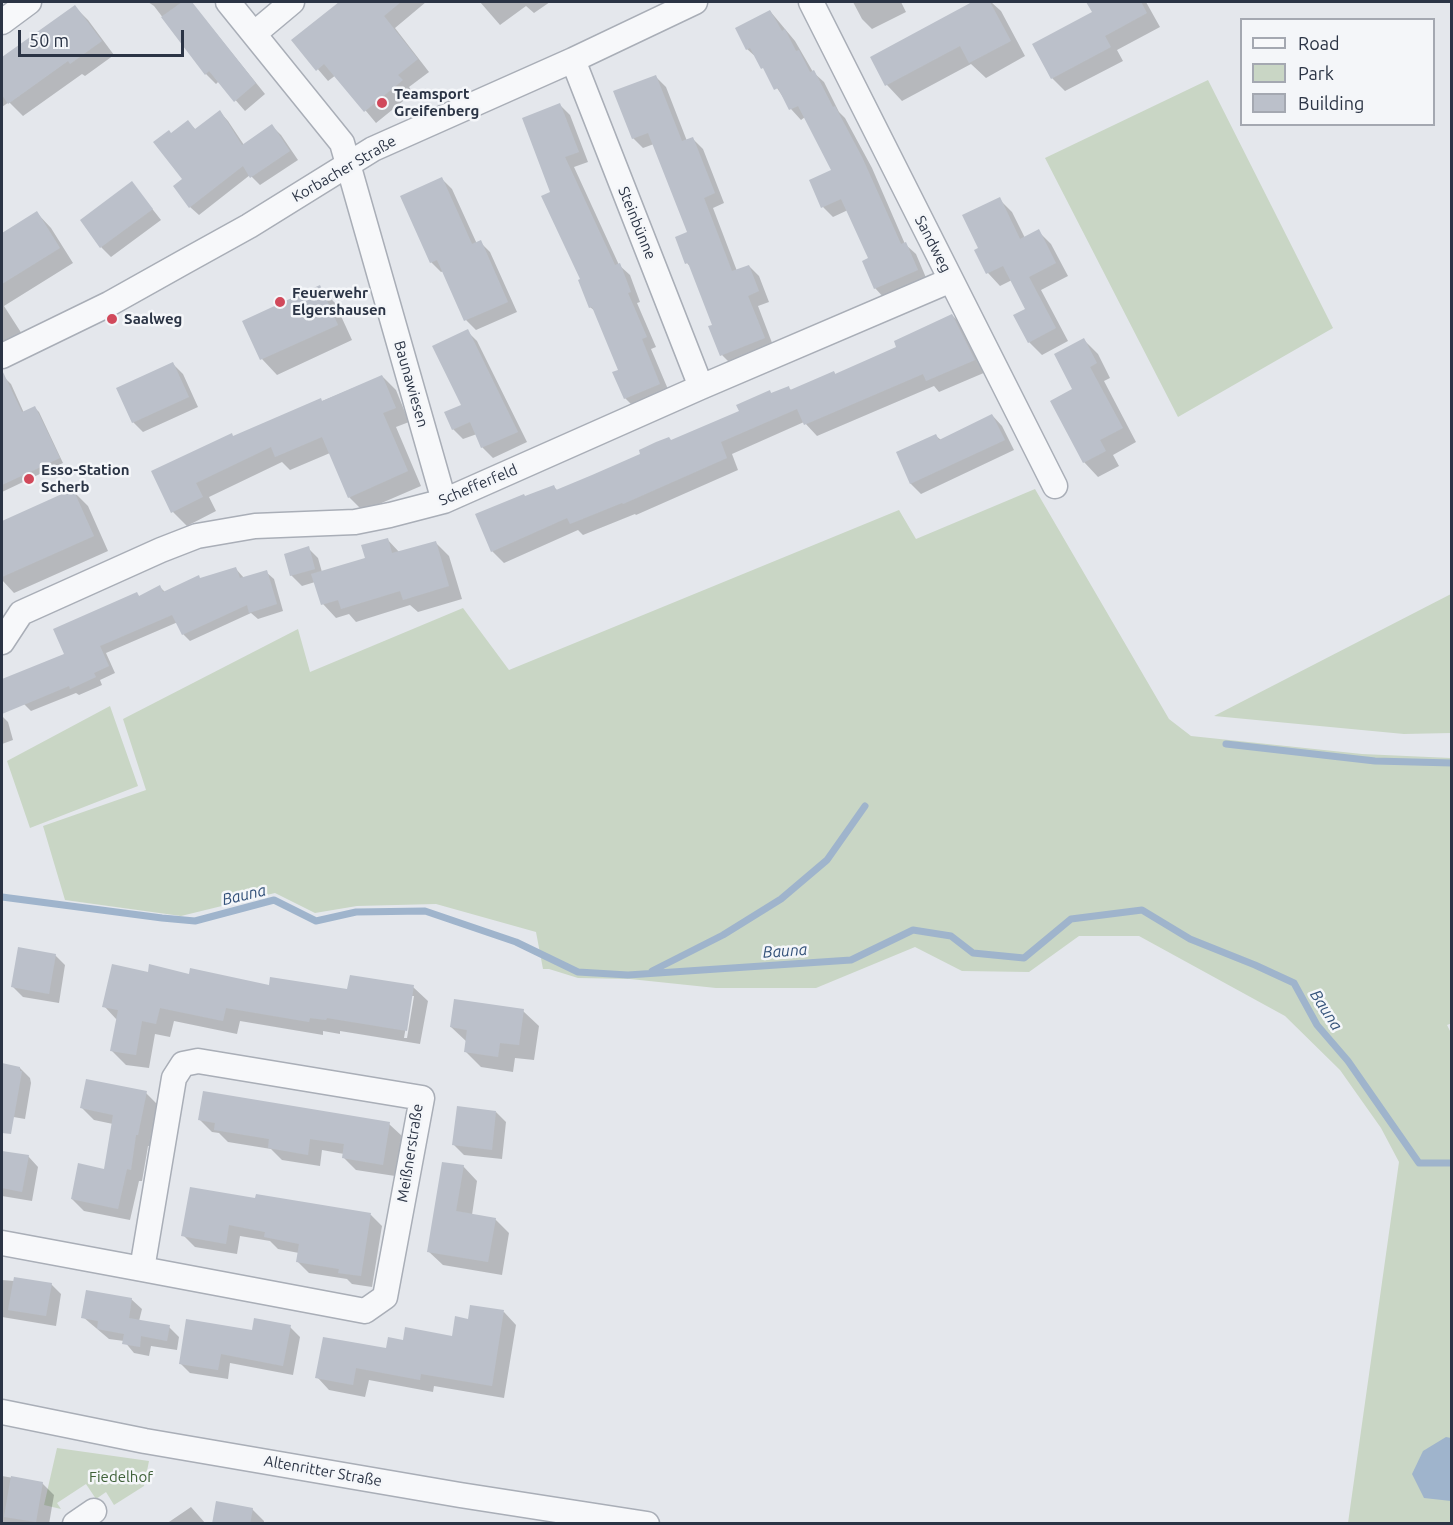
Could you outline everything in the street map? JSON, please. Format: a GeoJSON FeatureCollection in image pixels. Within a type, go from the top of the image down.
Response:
{"type":"FeatureCollection","features":[{"type":"Feature","properties":{"kind":"street"},"geometry":{"type":"LineString","coordinates":[[2,22],[29,2]]}},
{"type":"Feature","properties":{"kind":"street"},"geometry":{"type":"LineString","coordinates":[[228,2],[342,143],[348,164]]}},
{"type":"Feature","properties":{"kind":"street"},"geometry":{"type":"LineString","coordinates":[[255,33],[291,2]]}},
{"type":"Feature","properties":{"kind":"street","name":"Korbacher Straße"},"geometry":{"type":"LineString","coordinates":[[2,356],[119,299],[249,226],[374,149],[573,60],[695,2]]}},
{"type":"Feature","properties":{"kind":"street","name":"Sandweg"},"geometry":{"type":"LineString","coordinates":[[811,2],[1055,486]]}},
{"type":"Feature","properties":{"kind":"street","name":"Steinbünne"},"geometry":{"type":"LineString","coordinates":[[573,60],[701,387]]}},
{"type":"Feature","properties":{"kind":"street","name":"Baunawiesen"},"geometry":{"type":"LineString","coordinates":[[348,164],[444,501]]}},
{"type":"Feature","properties":{"kind":"street","name":"Schefferfeld"},"geometry":{"type":"LineString","coordinates":[[2,642],[21,614],[197,536],[255,526],[355,522],[444,501],[701,387],[951,280]]}},
{"type":"Feature","properties":{"kind":"street","name":"Meißnerstraße"},"geometry":{"type":"LineString","coordinates":[[2,1243],[365,1311],[385,1298],[422,1098],[198,1060],[183,1064],[174,1078],[142,1269]]}},
{"type":"Feature","properties":{"kind":"street","name":"Altenritter Straße"},"geometry":{"type":"LineString","coordinates":[[2,1412],[145,1441],[460,1495],[647,1524]]}},
{"type":"Feature","properties":{"kind":"green space"},"geometry":{"type":"Polygon","coordinates":[[[1208,80],[1333,328],[1178,417],[1045,158],[1208,80]]]}},
{"type":"Feature","properties":{"kind":"green space"},"geometry":{"type":"Polygon","coordinates":[[[1035,489],[1169,719],[1191,736],[1362,754],[1451,758],[1452,1023],[1447,1025],[1452,1035],[1451,1523],[1348,1523],[1399,1162],[1381,1128],[1340,1070],[1285,1016],[1139,936],[1079,936],[1029,972],[962,971],[915,947],[816,988],[716,988],[630,979],[578,978],[543,969],[536,932],[436,904],[357,906],[315,913],[275,893],[181,916],[65,900],[43,826],[146,790],[123,719],[298,629],[310,672],[463,608],[509,670],[899,510],[916,539],[1035,489]]]}},
{"type":"Feature","properties":{"kind":"green space"},"geometry":{"type":"Polygon","coordinates":[[[1451,594],[1451,733],[1404,734],[1214,716],[1451,594]]]}},
{"type":"Feature","properties":{"kind":"green space"},"geometry":{"type":"Polygon","coordinates":[[[110,706],[138,786],[30,828],[7,761],[110,706]]]}},
{"type":"Feature","properties":{"kind":"green space","name":"Fiedelhof"},"geometry":{"type":"Polygon","coordinates":[[[57,1448],[149,1461],[144,1486],[114,1505],[106,1492],[96,1499],[86,1484],[57,1503],[61,1509],[44,1505],[57,1448]]]}},
{"type":"Feature","properties":{"kind":"water"},"geometry":{"type":"Polygon","coordinates":[[[1446,1437],[1451,1438],[1451,1501],[1424,1498],[1412,1474],[1423,1451],[1446,1437]]]}},
{"type":"Feature","properties":{"kind":"building"},"geometry":{"type":"Polygon","coordinates":[[[182,2],[192,2],[256,83],[234,102],[209,71],[205,75],[161,17],[182,2]]]}},
{"type":"Feature","properties":{"kind":"building"},"geometry":{"type":"Polygon","coordinates":[[[339,2],[401,2],[384,16],[418,59],[398,75],[403,80],[364,112],[324,64],[316,71],[291,40],[339,2]]]}},
{"type":"Feature","properties":{"kind":"building"},"geometry":{"type":"Polygon","coordinates":[[[972,2],[990,2],[1011,41],[969,63],[960,46],[885,86],[870,57],[972,2]]]}},
{"type":"Feature","properties":{"kind":"building"},"geometry":{"type":"Polygon","coordinates":[[[1086,2],[1141,2],[1147,13],[1105,36],[1111,47],[1051,79],[1032,44],[1092,12],[1086,2]]]}},
{"type":"Feature","properties":{"kind":"building"},"geometry":{"type":"Polygon","coordinates":[[[75,5],[102,41],[70,64],[68,61],[8,104],[2,95],[2,57],[75,5]]]}},
{"type":"Feature","properties":{"kind":"building"},"geometry":{"type":"Polygon","coordinates":[[[770,10],[782,31],[785,29],[796,51],[799,50],[810,72],[814,70],[833,107],[835,106],[862,157],[901,244],[906,242],[918,270],[874,289],[862,261],[868,258],[841,199],[821,208],[809,180],[831,170],[798,106],[789,110],[778,88],[774,90],[750,48],[746,50],[735,28],[770,10]]]}},
{"type":"Feature","properties":{"kind":"building"},"geometry":{"type":"Polygon","coordinates":[[[656,75],[682,141],[693,137],[715,193],[704,198],[732,271],[749,265],[759,291],[748,296],[765,338],[720,356],[708,326],[712,325],[688,263],[685,264],[675,237],[687,232],[648,133],[632,139],[613,91],[656,75]]]}},
{"type":"Feature","properties":{"kind":"building"},"geometry":{"type":"Polygon","coordinates":[[[560,103],[579,152],[565,157],[615,265],[620,263],[631,292],[628,293],[647,337],[642,339],[660,384],[624,399],[612,372],[618,370],[592,307],[589,308],[578,280],[580,279],[541,196],[550,192],[522,118],[560,103]]]}},
{"type":"Feature","properties":{"kind":"building"},"geometry":{"type":"Polygon","coordinates":[[[220,110],[242,145],[272,124],[290,151],[250,178],[243,166],[189,208],[173,186],[182,179],[153,142],[169,130],[171,133],[188,120],[195,129],[220,110]]]}},
{"type":"Feature","properties":{"kind":"building"},"geometry":{"type":"Polygon","coordinates":[[[442,177],[472,244],[481,240],[508,302],[464,321],[437,260],[430,263],[400,196],[442,177]]]}},
{"type":"Feature","properties":{"kind":"building"},"geometry":{"type":"Polygon","coordinates":[[[132,181],[153,209],[100,248],[80,220],[132,181]]]}},
{"type":"Feature","properties":{"kind":"building"},"geometry":{"type":"Polygon","coordinates":[[[1000,197],[1020,239],[1039,229],[1056,263],[1029,277],[1056,328],[1028,343],[1013,315],[1025,309],[1003,266],[986,274],[974,250],[978,248],[962,215],[1000,197]]]}},
{"type":"Feature","properties":{"kind":"building"},"geometry":{"type":"Polygon","coordinates":[[[37,211],[60,248],[2,284],[2,233],[37,211]]]}},
{"type":"Feature","properties":{"kind":"building"},"geometry":{"type":"Polygon","coordinates":[[[320,285],[338,325],[260,360],[242,321],[320,285]]]}},
{"type":"Feature","properties":{"kind":"building"},"geometry":{"type":"Polygon","coordinates":[[[952,314],[975,360],[926,381],[923,374],[804,425],[797,409],[721,442],[727,458],[623,504],[570,524],[567,518],[491,552],[475,514],[524,494],[525,496],[554,485],[556,490],[592,475],[640,454],[639,450],[656,442],[669,437],[671,440],[739,411],[736,405],[770,390],[771,393],[789,386],[790,390],[834,371],[835,374],[896,347],[894,341],[952,314]]]}},
{"type":"Feature","properties":{"kind":"building"},"geometry":{"type":"Polygon","coordinates":[[[468,329],[518,432],[481,448],[470,422],[452,430],[444,412],[461,405],[432,346],[468,329]]]}},
{"type":"Feature","properties":{"kind":"building"},"geometry":{"type":"Polygon","coordinates":[[[1084,338],[1097,363],[1090,367],[1123,428],[1100,440],[1106,451],[1083,463],[1050,401],[1072,389],[1054,354],[1084,338]]]}},
{"type":"Feature","properties":{"kind":"building"},"geometry":{"type":"Polygon","coordinates":[[[173,362],[189,397],[132,423],[116,388],[173,362]]]}},
{"type":"Feature","properties":{"kind":"building"},"geometry":{"type":"Polygon","coordinates":[[[2,370],[22,412],[35,406],[60,458],[2,485],[2,370]]]}},
{"type":"Feature","properties":{"kind":"building"},"geometry":{"type":"Polygon","coordinates":[[[382,375],[396,408],[383,413],[408,471],[348,498],[322,437],[275,457],[271,447],[196,483],[203,497],[171,513],[151,471],[232,433],[233,436],[321,398],[322,401],[382,375]]]}},
{"type":"Feature","properties":{"kind":"building"},"geometry":{"type":"Polygon","coordinates":[[[992,414],[1005,440],[910,484],[896,452],[936,434],[939,440],[992,414]]]}},
{"type":"Feature","properties":{"kind":"building"},"geometry":{"type":"Polygon","coordinates":[[[73,489],[94,536],[2,577],[2,521],[73,489]]]}},
{"type":"Feature","properties":{"kind":"building"},"geometry":{"type":"Polygon","coordinates":[[[388,538],[392,553],[436,541],[449,586],[403,600],[400,591],[341,609],[338,600],[321,605],[311,574],[365,558],[361,545],[388,538]]]}},
{"type":"Feature","properties":{"kind":"building"},"geometry":{"type":"Polygon","coordinates":[[[309,546],[315,569],[290,576],[284,554],[309,546]]]}},
{"type":"Feature","properties":{"kind":"building"},"geometry":{"type":"Polygon","coordinates":[[[236,567],[240,578],[267,570],[277,604],[249,613],[247,605],[182,635],[172,615],[100,646],[109,666],[94,673],[96,677],[2,714],[2,679],[64,654],[53,629],[137,592],[139,596],[160,585],[163,592],[199,575],[200,578],[236,567]]]}},
{"type":"Feature","properties":{"kind":"building"},"geometry":{"type":"Polygon","coordinates":[[[18,947],[56,954],[49,994],[11,987],[18,947]]]}},
{"type":"Feature","properties":{"kind":"building"},"geometry":{"type":"Polygon","coordinates":[[[112,964],[148,972],[149,964],[189,974],[190,968],[269,985],[270,977],[347,989],[350,975],[414,985],[407,1031],[327,1018],[326,1020],[310,1018],[309,1022],[226,1008],[223,1021],[160,1008],[156,1024],[142,1021],[136,1055],[110,1051],[118,1010],[102,1007],[112,964]]]}},
{"type":"Feature","properties":{"kind":"building"},"geometry":{"type":"Polygon","coordinates":[[[454,999],[524,1009],[519,1045],[500,1043],[498,1057],[464,1052],[467,1030],[450,1027],[454,999]]]}},
{"type":"Feature","properties":{"kind":"building"},"geometry":{"type":"Polygon","coordinates":[[[2,1063],[20,1067],[22,1071],[11,1134],[2,1133],[2,1063]]]}},
{"type":"Feature","properties":{"kind":"building"},"geometry":{"type":"Polygon","coordinates":[[[86,1079],[147,1091],[138,1135],[136,1135],[131,1170],[127,1169],[118,1209],[71,1199],[78,1163],[104,1169],[113,1115],[80,1108],[86,1079]]]}},
{"type":"Feature","properties":{"kind":"building"},"geometry":{"type":"Polygon","coordinates":[[[203,1091],[390,1122],[383,1165],[342,1158],[344,1144],[310,1139],[308,1155],[268,1148],[269,1139],[214,1130],[215,1123],[198,1120],[203,1091]]]}},
{"type":"Feature","properties":{"kind":"building"},"geometry":{"type":"Polygon","coordinates":[[[457,1106],[496,1111],[492,1150],[452,1145],[457,1106]]]}},
{"type":"Feature","properties":{"kind":"building"},"geometry":{"type":"Polygon","coordinates":[[[2,1151],[29,1155],[22,1192],[2,1188],[2,1151]]]}},
{"type":"Feature","properties":{"kind":"building"},"geometry":{"type":"Polygon","coordinates":[[[442,1162],[464,1165],[456,1211],[496,1218],[488,1262],[427,1252],[442,1162]]]}},
{"type":"Feature","properties":{"kind":"building"},"geometry":{"type":"Polygon","coordinates":[[[190,1187],[255,1198],[256,1194],[371,1213],[361,1276],[338,1273],[339,1269],[296,1262],[299,1244],[264,1237],[265,1232],[229,1225],[226,1244],[181,1236],[190,1187]]]}},
{"type":"Feature","properties":{"kind":"building"},"geometry":{"type":"Polygon","coordinates":[[[14,1277],[52,1283],[46,1316],[8,1310],[14,1277]]]}},
{"type":"Feature","properties":{"kind":"building"},"geometry":{"type":"Polygon","coordinates":[[[86,1290],[132,1298],[129,1318],[170,1325],[167,1341],[141,1336],[140,1347],[122,1344],[124,1334],[97,1329],[98,1321],[81,1318],[86,1290]]]}},
{"type":"Feature","properties":{"kind":"building"},"geometry":{"type":"Polygon","coordinates":[[[470,1305],[504,1310],[492,1386],[421,1374],[420,1380],[356,1368],[353,1385],[315,1378],[323,1337],[386,1348],[388,1337],[403,1340],[405,1327],[452,1336],[455,1316],[468,1319],[470,1305]]]}},
{"type":"Feature","properties":{"kind":"building"},"geometry":{"type":"Polygon","coordinates":[[[254,1318],[291,1325],[283,1366],[221,1354],[218,1370],[179,1364],[186,1319],[252,1330],[254,1318]]]}},
{"type":"Feature","properties":{"kind":"building"},"geometry":{"type":"Polygon","coordinates":[[[11,1476],[43,1482],[36,1522],[4,1517],[11,1476]]]}},
{"type":"Feature","properties":{"kind":"building"},"geometry":{"type":"Polygon","coordinates":[[[216,1501],[253,1508],[250,1524],[212,1524],[216,1501]]]}},
{"type":"Feature","properties":{"kind":"waterway"},"geometry":{"type":"LineString","coordinates":[[1226,744],[1375,761],[1452,763]]}},
{"type":"Feature","properties":{"kind":"waterway"},"geometry":{"type":"LineString","coordinates":[[652,971],[723,935],[781,899],[827,860],[865,806]]}},
{"type":"Feature","properties":{"kind":"waterway","name":"Bauna"},"geometry":{"type":"LineString","coordinates":[[2,897],[195,921],[274,900],[316,921],[356,912],[425,911],[516,942],[578,972],[628,975],[851,960],[913,930],[951,936],[973,953],[1024,958],[1071,919],[1142,910],[1190,939],[1294,983],[1317,1025],[1348,1061],[1419,1163],[1452,1163]]}},
{"type":"Feature","properties":{"kind":"place","name":"Teamsport Greifenberg"},"geometry":{"type":"Point","coordinates":[382,103]}},
{"type":"Feature","properties":{"kind":"place","name":"Feuerwehr Elgershausen"},"geometry":{"type":"Point","coordinates":[280,302]}},
{"type":"Feature","properties":{"kind":"place","name":"Saalweg"},"geometry":{"type":"Point","coordinates":[112,319]}},
{"type":"Feature","properties":{"kind":"place","name":"Esso-Station Scherb"},"geometry":{"type":"Point","coordinates":[29,479]}}]}
